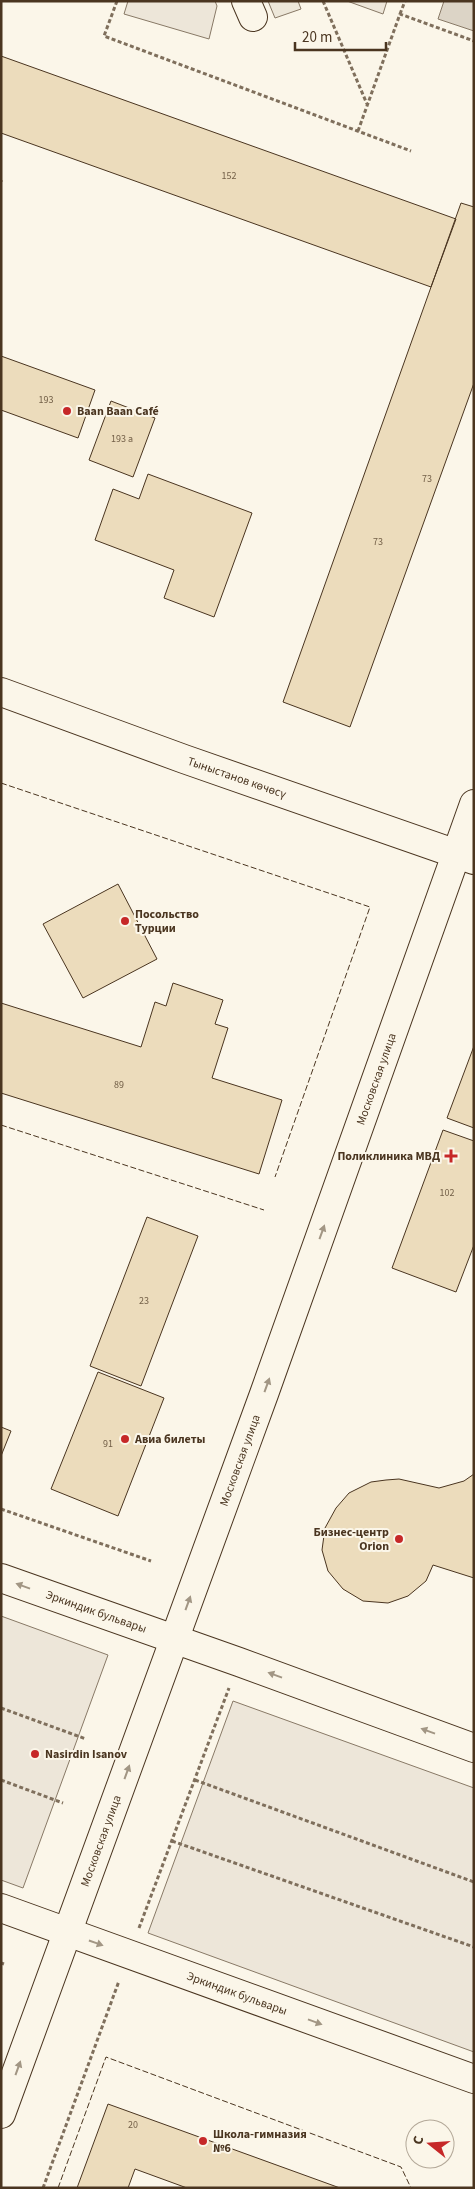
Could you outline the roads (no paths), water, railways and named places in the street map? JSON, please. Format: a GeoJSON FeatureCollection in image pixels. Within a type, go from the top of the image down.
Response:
{"type":"FeatureCollection","features":[{"type":"Feature","properties":{"kind":"street","name":"Тыныстанов көчөсү"},"geometry":{"type":"LineString","coordinates":[[1,692],[193,762],[465,857]]}},
{"type":"Feature","properties":{"kind":"street","name":"Московская улица"},"geometry":{"type":"LineString","coordinates":[[1,2114],[465,857],[474,804]]}},
{"type":"Feature","properties":{"kind":"street","name":"Эркиндик бульвары"},"geometry":{"type":"LineString","coordinates":[[1,1578],[474,1748]]}},
{"type":"Feature","properties":{"kind":"street","name":"Эркиндик бульвары"},"geometry":{"type":"LineString","coordinates":[[1,1908],[474,2079]]}},
{"type":"Feature","properties":{"kind":"place","name":"Baan Baan Café"},"geometry":{"type":"Point","coordinates":[67,411]}},
{"type":"Feature","properties":{"kind":"place","name":"Посольство Турции"},"geometry":{"type":"Point","coordinates":[125,921]}},
{"type":"Feature","properties":{"kind":"place","name":"Поликлиника МВД"},"geometry":{"type":"Point","coordinates":[451,1156]}},
{"type":"Feature","properties":{"kind":"place","name":"Авиа билеты"},"geometry":{"type":"Point","coordinates":[125,1439]}},
{"type":"Feature","properties":{"kind":"place","name":"Бизнес-центр Orion"},"geometry":{"type":"Point","coordinates":[399,1539]}},
{"type":"Feature","properties":{"kind":"place","name":"Nasirdin Isanov"},"geometry":{"type":"Point","coordinates":[35,1754]}},
{"type":"Feature","properties":{"kind":"place","name":"Школа-гимназия №6"},"geometry":{"type":"Point","coordinates":[203,2141]}}]}
